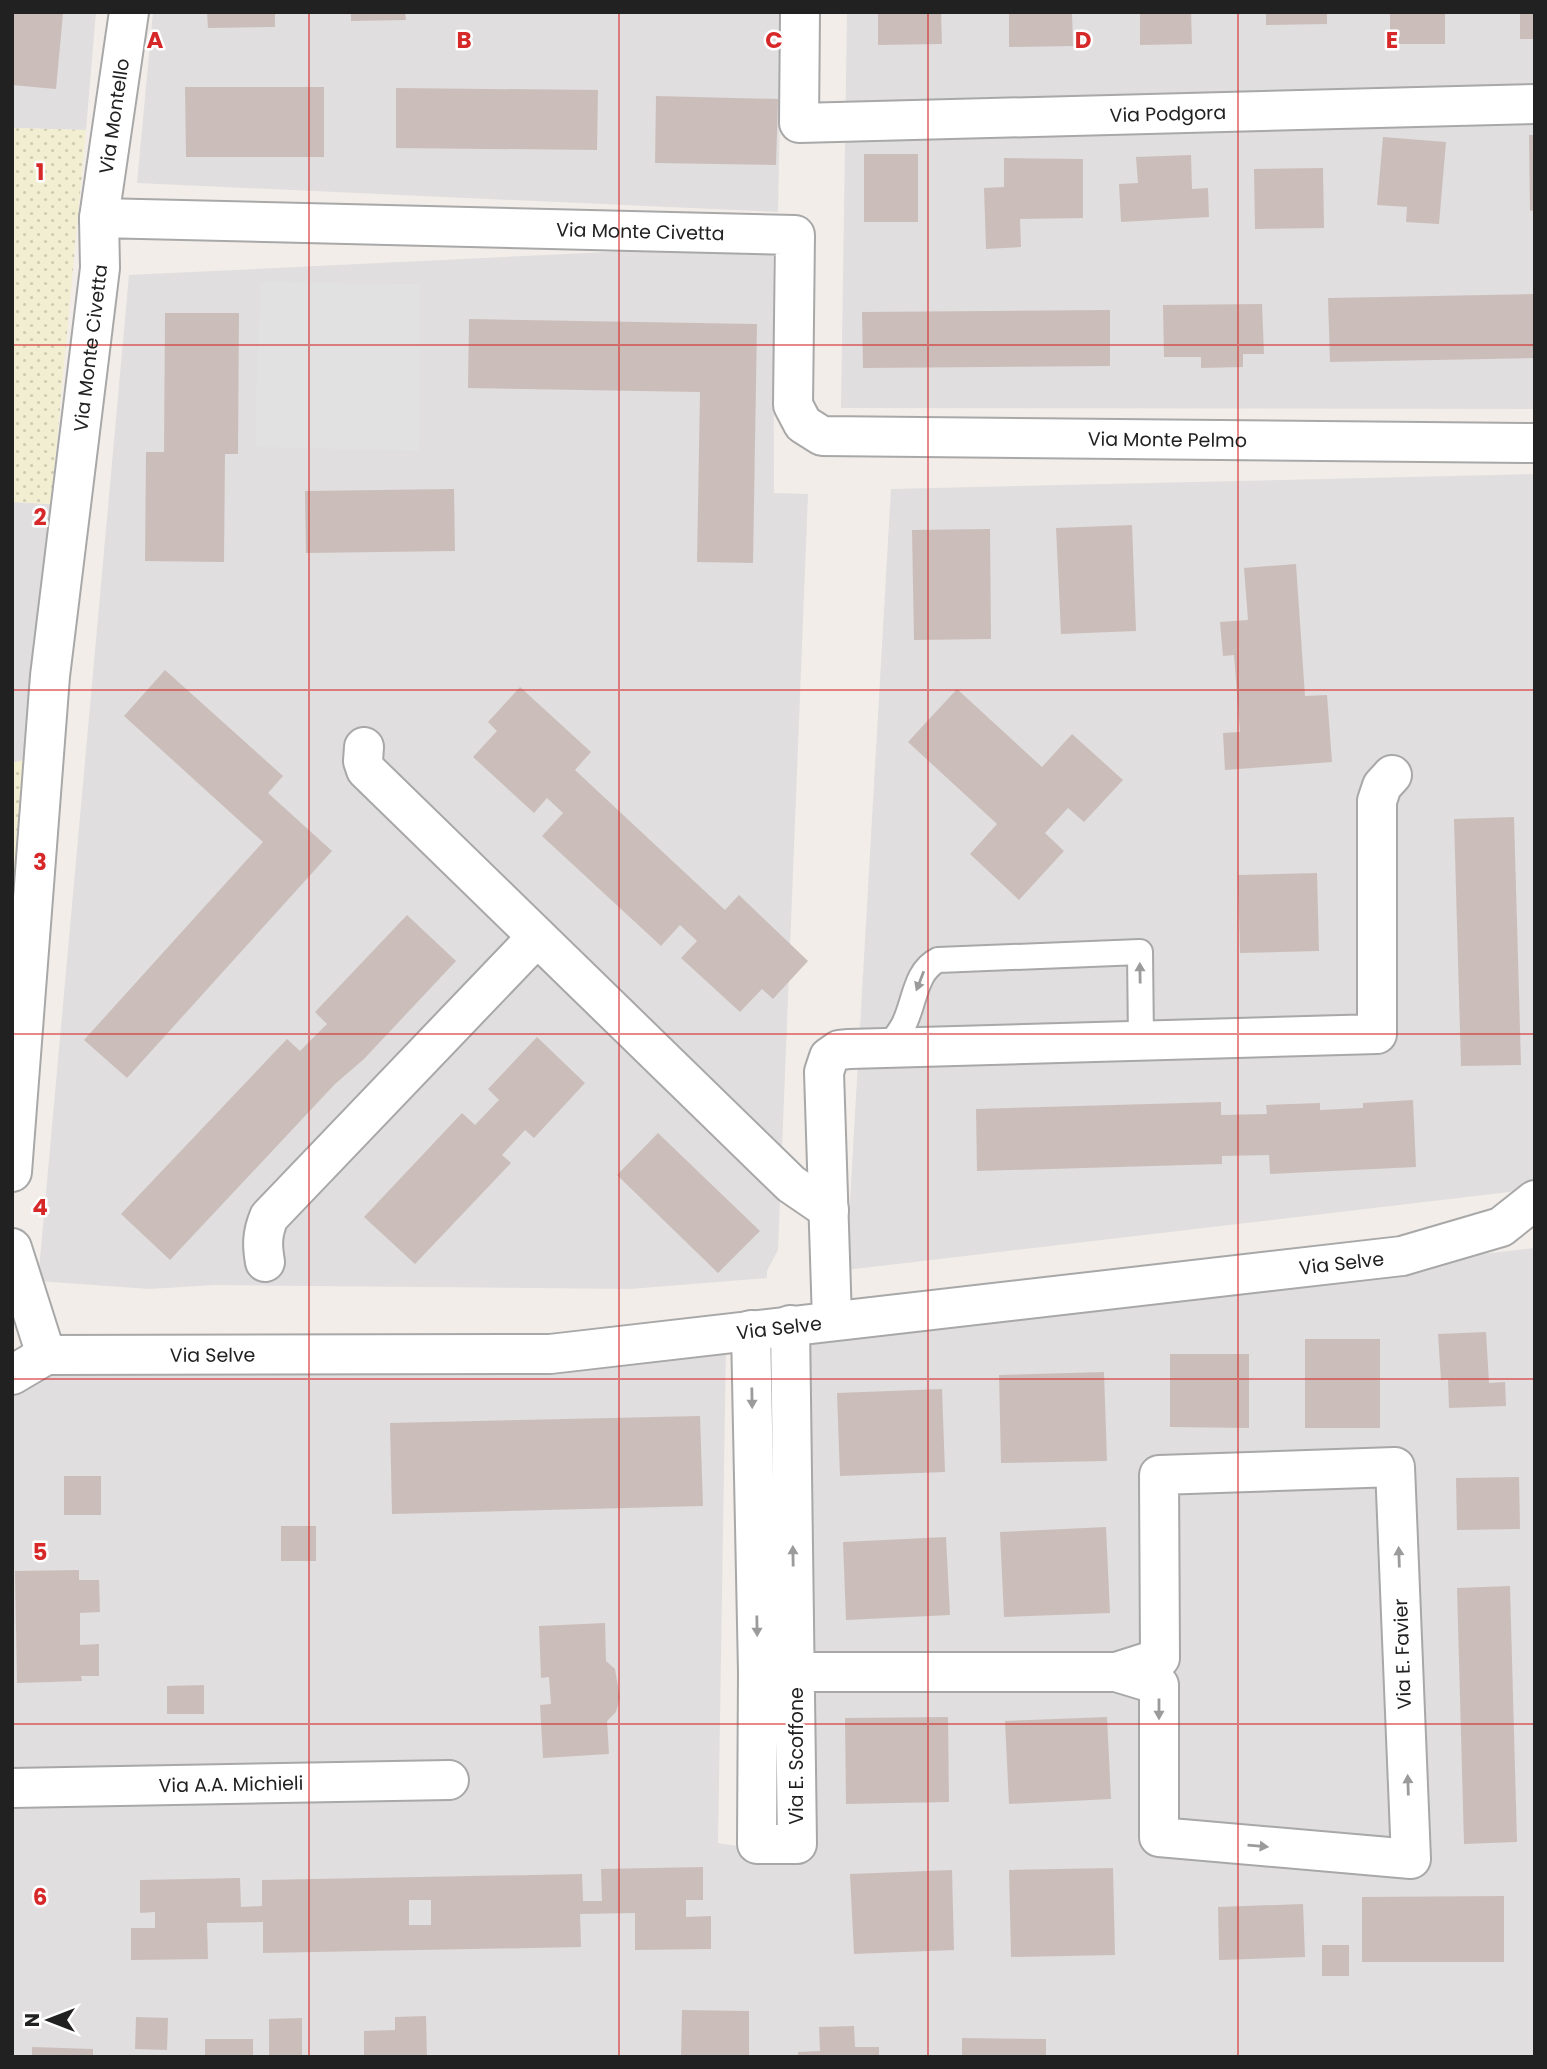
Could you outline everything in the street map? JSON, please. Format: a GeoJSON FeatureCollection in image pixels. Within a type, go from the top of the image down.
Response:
{"type":"FeatureCollection","features":[{"type":"Feature","properties":{"kind":"street","name":"Via Montello"},"geometry":{"type":"LineString","coordinates":[[99,218],[129,12]]}},
{"type":"Feature","properties":{"kind":"street","name":"Via Podgora"},"geometry":{"type":"LineString","coordinates":[[800,12],[799,123],[1535,104]]}},
{"type":"Feature","properties":{"kind":"street","name":"Via Monte Civetta"},"geometry":{"type":"LineString","coordinates":[[12,1172],[50,676],[100,268],[99,218],[795,235],[792,394],[793,405],[803,424]]}},
{"type":"Feature","properties":{"kind":"street","name":"Via Monte Pelmo"},"geometry":{"type":"LineString","coordinates":[[803,424],[822,436],[833,437],[1535,443]]}},
{"type":"Feature","properties":{"kind":"street"},"geometry":{"type":"LineString","coordinates":[[364,747],[363,761],[366,770],[791,1184],[829,1210]]}},
{"type":"Feature","properties":{"kind":"street"},"geometry":{"type":"LineString","coordinates":[[832,1320],[824,1072],[829,1057],[839,1051],[888,1048],[1377,1034],[1377,801],[1382,786],[1392,775]]}},
{"type":"Feature","properties":{"kind":"street"},"geometry":{"type":"LineString","coordinates":[[265,1262],[263,1231],[269,1217],[537,937]]}},
{"type":"Feature","properties":{"kind":"street","name":"Via Selve"},"geometry":{"type":"LineString","coordinates":[[46,1355],[550,1354],[1402,1256],[1501,1227],[1535,1200]]}},
{"type":"Feature","properties":{"kind":"street"},"geometry":{"type":"LineString","coordinates":[[12,1248],[46,1355],[12,1375]]}},
{"type":"Feature","properties":{"kind":"street","name":"Via E. Scoffone"},"geometry":{"type":"LineString","coordinates":[[751,1330],[758,1672],[757,1844],[797,1844],[790,1325]]}},
{"type":"Feature","properties":{"kind":"street","name":"Via E. Favier"},"geometry":{"type":"LineString","coordinates":[[758,1672],[1116,1672],[1158,1685],[1159,1837],[1411,1859],[1395,1466],[1158,1475],[1160,1658],[1116,1672]]}},
{"type":"Feature","properties":{"kind":"street","name":"Via A.A. Michieli"},"geometry":{"type":"LineString","coordinates":[[12,1788],[449,1780]]}},
{"type":"Feature","properties":{"kind":"lane"},"geometry":{"type":"LineString","coordinates":[[888,1048],[904,1026],[923,972],[929,964],[939,960],[1140,952],[1141,1041]]}},
{"type":"Feature","properties":{"kind":"shaded area"},"geometry":{"type":"Polygon","coordinates":[[[12,12],[96,12],[86,130],[12,128],[12,12]]]}},
{"type":"Feature","properties":{"kind":"shaded area"},"geometry":{"type":"Polygon","coordinates":[[[153,12],[782,12],[778,212],[137,183],[153,12]]]}},
{"type":"Feature","properties":{"kind":"shaded area"},"geometry":{"type":"Polygon","coordinates":[[[847,12],[1535,12],[1535,409],[841,408],[847,12]]]}},
{"type":"Feature","properties":{"kind":"shaded area"},"geometry":{"type":"Polygon","coordinates":[[[12,128],[86,130],[51,504],[12,502],[12,128]]]}},
{"type":"Feature","properties":{"kind":"shaded area"},"geometry":{"type":"Polygon","coordinates":[[[773,244],[774,493],[808,494],[778,1250],[767,1271],[767,1278],[630,1289],[215,1285],[149,1289],[38,1281],[129,275],[773,244]]]}},
{"type":"Feature","properties":{"kind":"shaded area"},"geometry":{"type":"Polygon","coordinates":[[[260,282],[421,284],[419,451],[255,447],[260,282]]]}},
{"type":"Feature","properties":{"kind":"shaded area"},"geometry":{"type":"Polygon","coordinates":[[[1535,474],[1535,1189],[846,1270],[891,489],[1535,474]]]}},
{"type":"Feature","properties":{"kind":"shaded area"},"geometry":{"type":"Polygon","coordinates":[[[12,502],[51,504],[28,759],[12,763],[12,502]]]}},
{"type":"Feature","properties":{"kind":"shaded area"},"geometry":{"type":"Polygon","coordinates":[[[28,759],[12,927],[12,763],[28,759]]]}},
{"type":"Feature","properties":{"kind":"shaded area"},"geometry":{"type":"Polygon","coordinates":[[[1535,1248],[1535,2057],[12,2057],[12,1375],[726,1346],[718,1843],[795,1855],[808,1333],[1535,1248]]]}},
{"type":"Feature","properties":{"kind":"building"},"geometry":{"type":"Polygon","coordinates":[[[12,12],[63,14],[56,89],[12,85],[12,12]]]}},
{"type":"Feature","properties":{"kind":"building"},"geometry":{"type":"Polygon","coordinates":[[[207,12],[275,12],[275,27],[208,28],[207,12]]]}},
{"type":"Feature","properties":{"kind":"building"},"geometry":{"type":"Polygon","coordinates":[[[351,12],[405,12],[406,20],[351,21],[351,12]]]}},
{"type":"Feature","properties":{"kind":"building"},"geometry":{"type":"Polygon","coordinates":[[[878,12],[941,12],[942,44],[878,45],[878,12]]]}},
{"type":"Feature","properties":{"kind":"building"},"geometry":{"type":"Polygon","coordinates":[[[1009,12],[1072,12],[1073,46],[1009,47],[1009,12]]]}},
{"type":"Feature","properties":{"kind":"building"},"geometry":{"type":"Polygon","coordinates":[[[1140,12],[1191,12],[1192,44],[1140,45],[1140,12]]]}},
{"type":"Feature","properties":{"kind":"building"},"geometry":{"type":"Polygon","coordinates":[[[1266,12],[1327,12],[1327,24],[1266,25],[1266,12]]]}},
{"type":"Feature","properties":{"kind":"building"},"geometry":{"type":"Polygon","coordinates":[[[1390,12],[1445,12],[1445,44],[1390,44],[1390,12]]]}},
{"type":"Feature","properties":{"kind":"building"},"geometry":{"type":"Polygon","coordinates":[[[1520,12],[1535,12],[1535,39],[1520,39],[1520,12]]]}},
{"type":"Feature","properties":{"kind":"building"},"geometry":{"type":"Polygon","coordinates":[[[185,87],[324,87],[324,157],[186,157],[185,87]]]}},
{"type":"Feature","properties":{"kind":"building"},"geometry":{"type":"Polygon","coordinates":[[[396,88],[598,90],[597,150],[396,148],[396,88]]]}},
{"type":"Feature","properties":{"kind":"building"},"geometry":{"type":"Polygon","coordinates":[[[656,96],[778,99],[776,165],[655,163],[656,96]]]}},
{"type":"Feature","properties":{"kind":"building"},"geometry":{"type":"Polygon","coordinates":[[[1529,135],[1535,135],[1535,210],[1530,211],[1529,135]]]}},
{"type":"Feature","properties":{"kind":"building"},"geometry":{"type":"Polygon","coordinates":[[[1383,137],[1446,142],[1439,224],[1406,222],[1407,207],[1377,205],[1383,137]]]}},
{"type":"Feature","properties":{"kind":"building"},"geometry":{"type":"Polygon","coordinates":[[[864,154],[918,154],[918,222],[864,222],[864,154]]]}},
{"type":"Feature","properties":{"kind":"building"},"geometry":{"type":"Polygon","coordinates":[[[1191,155],[1192,189],[1208,188],[1209,217],[1121,222],[1119,184],[1138,183],[1136,157],[1191,155]]]}},
{"type":"Feature","properties":{"kind":"building"},"geometry":{"type":"Polygon","coordinates":[[[1004,158],[1083,159],[1083,218],[1020,219],[1021,247],[986,249],[984,188],[1004,187],[1004,158]]]}},
{"type":"Feature","properties":{"kind":"building"},"geometry":{"type":"Polygon","coordinates":[[[1323,168],[1324,228],[1255,229],[1254,169],[1323,168]]]}},
{"type":"Feature","properties":{"kind":"building"},"geometry":{"type":"Polygon","coordinates":[[[1535,294],[1535,358],[1330,362],[1328,298],[1535,294]]]}},
{"type":"Feature","properties":{"kind":"building"},"geometry":{"type":"Polygon","coordinates":[[[1262,304],[1264,354],[1243,354],[1243,367],[1201,368],[1201,357],[1164,357],[1163,305],[1262,304]]]}},
{"type":"Feature","properties":{"kind":"building"},"geometry":{"type":"Polygon","coordinates":[[[1110,310],[1110,366],[863,368],[862,312],[1110,310]]]}},
{"type":"Feature","properties":{"kind":"building"},"geometry":{"type":"Polygon","coordinates":[[[165,313],[239,313],[238,454],[225,454],[224,562],[145,561],[146,452],[164,452],[165,313]]]}},
{"type":"Feature","properties":{"kind":"building"},"geometry":{"type":"Polygon","coordinates":[[[469,319],[757,324],[753,563],[697,562],[700,392],[468,388],[469,319]]]}},
{"type":"Feature","properties":{"kind":"building"},"geometry":{"type":"Polygon","coordinates":[[[454,489],[455,551],[306,553],[305,491],[454,489]]]}},
{"type":"Feature","properties":{"kind":"building"},"geometry":{"type":"Polygon","coordinates":[[[1132,525],[1136,631],[1061,634],[1056,528],[1132,525]]]}},
{"type":"Feature","properties":{"kind":"building"},"geometry":{"type":"Polygon","coordinates":[[[990,529],[991,639],[914,640],[912,530],[990,529]]]}},
{"type":"Feature","properties":{"kind":"building"},"geometry":{"type":"Polygon","coordinates":[[[1296,564],[1305,696],[1327,695],[1332,762],[1225,770],[1223,733],[1240,732],[1234,655],[1223,656],[1220,622],[1248,620],[1244,568],[1296,564]]]}},
{"type":"Feature","properties":{"kind":"building"},"geometry":{"type":"Polygon","coordinates":[[[165,670],[283,776],[268,793],[332,851],[127,1078],[84,1040],[263,842],[124,716],[165,670]]]}},
{"type":"Feature","properties":{"kind":"building"},"geometry":{"type":"Polygon","coordinates":[[[520,687],[591,752],[575,770],[725,910],[739,895],[808,961],[773,999],[762,989],[740,1012],[681,958],[697,941],[680,925],[661,946],[542,836],[563,813],[547,798],[534,813],[473,757],[497,731],[488,722],[520,687]]]}},
{"type":"Feature","properties":{"kind":"building"},"geometry":{"type":"Polygon","coordinates":[[[957,689],[1042,767],[1072,734],[1123,780],[1084,822],[1068,808],[1045,833],[1064,851],[1019,900],[970,854],[997,824],[908,742],[957,689]]]}},
{"type":"Feature","properties":{"kind":"building"},"geometry":{"type":"Polygon","coordinates":[[[1514,817],[1521,1065],[1461,1066],[1454,819],[1514,817]]]}},
{"type":"Feature","properties":{"kind":"building"},"geometry":{"type":"Polygon","coordinates":[[[1317,873],[1319,951],[1240,953],[1238,875],[1317,873]]]}},
{"type":"Feature","properties":{"kind":"building"},"geometry":{"type":"Polygon","coordinates":[[[407,915],[456,961],[364,1059],[335,1084],[170,1260],[121,1214],[287,1039],[300,1051],[327,1024],[315,1012],[407,915]]]}},
{"type":"Feature","properties":{"kind":"building"},"geometry":{"type":"Polygon","coordinates":[[[537,1037],[585,1083],[534,1138],[525,1130],[502,1155],[511,1163],[415,1264],[364,1217],[462,1113],[475,1125],[499,1100],[488,1089],[537,1037]]]}},
{"type":"Feature","properties":{"kind":"building"},"geometry":{"type":"Polygon","coordinates":[[[1413,1100],[1416,1167],[1270,1174],[1269,1155],[1222,1156],[1222,1164],[977,1171],[976,1109],[1221,1102],[1221,1115],[1267,1114],[1266,1105],[1320,1103],[1320,1110],[1363,1108],[1363,1103],[1413,1100]]]}},
{"type":"Feature","properties":{"kind":"building"},"geometry":{"type":"Polygon","coordinates":[[[658,1133],[760,1231],[718,1273],[617,1175],[658,1133]]]}},
{"type":"Feature","properties":{"kind":"building"},"geometry":{"type":"Polygon","coordinates":[[[1486,1332],[1489,1383],[1505,1382],[1506,1406],[1449,1408],[1448,1379],[1441,1380],[1438,1334],[1486,1332]]]}},
{"type":"Feature","properties":{"kind":"building"},"geometry":{"type":"Polygon","coordinates":[[[1305,1339],[1380,1339],[1380,1428],[1305,1428],[1305,1339]]]}},
{"type":"Feature","properties":{"kind":"building"},"geometry":{"type":"Polygon","coordinates":[[[1170,1354],[1249,1354],[1249,1428],[1170,1427],[1170,1354]]]}},
{"type":"Feature","properties":{"kind":"building"},"geometry":{"type":"Polygon","coordinates":[[[1104,1372],[1107,1461],[1001,1463],[999,1375],[1104,1372]]]}},
{"type":"Feature","properties":{"kind":"building"},"geometry":{"type":"Polygon","coordinates":[[[942,1389],[945,1472],[840,1476],[837,1393],[942,1389]]]}},
{"type":"Feature","properties":{"kind":"building"},"geometry":{"type":"Polygon","coordinates":[[[700,1416],[703,1506],[392,1514],[390,1423],[700,1416]]]}},
{"type":"Feature","properties":{"kind":"building"},"geometry":{"type":"Polygon","coordinates":[[[64,1476],[101,1476],[101,1515],[64,1515],[64,1476]]]}},
{"type":"Feature","properties":{"kind":"building"},"geometry":{"type":"Polygon","coordinates":[[[1519,1477],[1520,1529],[1457,1530],[1456,1478],[1519,1477]]]}},
{"type":"Feature","properties":{"kind":"building"},"geometry":{"type":"Polygon","coordinates":[[[281,1526],[316,1526],[316,1561],[281,1561],[281,1526]]]}},
{"type":"Feature","properties":{"kind":"building"},"geometry":{"type":"Polygon","coordinates":[[[1106,1527],[1110,1613],[1004,1617],[1000,1532],[1106,1527]]]}},
{"type":"Feature","properties":{"kind":"building"},"geometry":{"type":"Polygon","coordinates":[[[946,1537],[950,1615],[846,1620],[843,1542],[946,1537]]]}},
{"type":"Feature","properties":{"kind":"building"},"geometry":{"type":"Polygon","coordinates":[[[79,1570],[79,1580],[99,1580],[100,1612],[80,1613],[80,1645],[99,1644],[99,1676],[81,1676],[82,1681],[17,1683],[15,1571],[79,1570]]]}},
{"type":"Feature","properties":{"kind":"building"},"geometry":{"type":"Polygon","coordinates":[[[1510,1586],[1517,1842],[1464,1844],[1457,1588],[1510,1586]]]}},
{"type":"Feature","properties":{"kind":"building"},"geometry":{"type":"Polygon","coordinates":[[[605,1623],[606,1661],[615,1669],[620,1698],[616,1712],[607,1721],[609,1754],[543,1758],[540,1705],[551,1704],[549,1677],[541,1678],[539,1626],[605,1623]]]}},
{"type":"Feature","properties":{"kind":"building"},"geometry":{"type":"Polygon","coordinates":[[[204,1685],[204,1714],[167,1714],[167,1686],[204,1685]]]}},
{"type":"Feature","properties":{"kind":"building"},"geometry":{"type":"Polygon","coordinates":[[[948,1717],[949,1802],[846,1804],[845,1718],[948,1717]]]}},
{"type":"Feature","properties":{"kind":"building"},"geometry":{"type":"Polygon","coordinates":[[[1107,1717],[1111,1799],[1009,1804],[1005,1721],[1107,1717]]]}},
{"type":"Feature","properties":{"kind":"building"},"geometry":{"type":"Polygon","coordinates":[[[703,1867],[703,1900],[686,1900],[686,1917],[711,1916],[711,1949],[635,1950],[635,1913],[580,1914],[581,1947],[263,1953],[263,1922],[207,1923],[208,1959],[131,1960],[131,1928],[155,1928],[155,1912],[140,1913],[140,1880],[240,1878],[241,1907],[262,1906],[262,1880],[582,1874],[583,1901],[602,1901],[601,1869],[703,1867]],[[409,1900],[409,1925],[431,1925],[431,1900],[409,1900]]]}},
{"type":"Feature","properties":{"kind":"building"},"geometry":{"type":"Polygon","coordinates":[[[1113,1868],[1115,1955],[1011,1957],[1009,1870],[1113,1868]]]}},
{"type":"Feature","properties":{"kind":"building"},"geometry":{"type":"Polygon","coordinates":[[[952,1870],[954,1950],[854,1954],[850,1874],[952,1870]]]}},
{"type":"Feature","properties":{"kind":"building"},"geometry":{"type":"Polygon","coordinates":[[[1504,1896],[1504,1962],[1362,1962],[1362,1897],[1504,1896]]]}},
{"type":"Feature","properties":{"kind":"building"},"geometry":{"type":"Polygon","coordinates":[[[1303,1904],[1305,1957],[1219,1960],[1218,1907],[1303,1904]]]}},
{"type":"Feature","properties":{"kind":"building"},"geometry":{"type":"Polygon","coordinates":[[[1322,1945],[1349,1945],[1349,1976],[1322,1976],[1322,1945]]]}},
{"type":"Feature","properties":{"kind":"building"},"geometry":{"type":"Polygon","coordinates":[[[682,2010],[749,2011],[749,2057],[681,2057],[682,2010]]]}},
{"type":"Feature","properties":{"kind":"building"},"geometry":{"type":"Polygon","coordinates":[[[426,2016],[427,2057],[364,2057],[364,2031],[395,2030],[395,2017],[426,2016]]]}},
{"type":"Feature","properties":{"kind":"building"},"geometry":{"type":"Polygon","coordinates":[[[136,2017],[168,2018],[167,2050],[135,2049],[136,2017]]]}},
{"type":"Feature","properties":{"kind":"building"},"geometry":{"type":"Polygon","coordinates":[[[302,2018],[302,2057],[269,2057],[269,2019],[302,2018]]]}},
{"type":"Feature","properties":{"kind":"building"},"geometry":{"type":"Polygon","coordinates":[[[854,2026],[855,2047],[879,2047],[879,2057],[798,2057],[798,2052],[820,2051],[819,2027],[854,2026]]]}},
{"type":"Feature","properties":{"kind":"building"},"geometry":{"type":"Polygon","coordinates":[[[962,2038],[1046,2039],[1046,2057],[962,2057],[962,2038]]]}},
{"type":"Feature","properties":{"kind":"building"},"geometry":{"type":"Polygon","coordinates":[[[205,2039],[253,2039],[253,2057],[205,2057],[205,2039]]]}},
{"type":"Feature","properties":{"kind":"building"},"geometry":{"type":"Polygon","coordinates":[[[32,2047],[93,2049],[93,2057],[32,2057],[32,2047]]]}}]}
